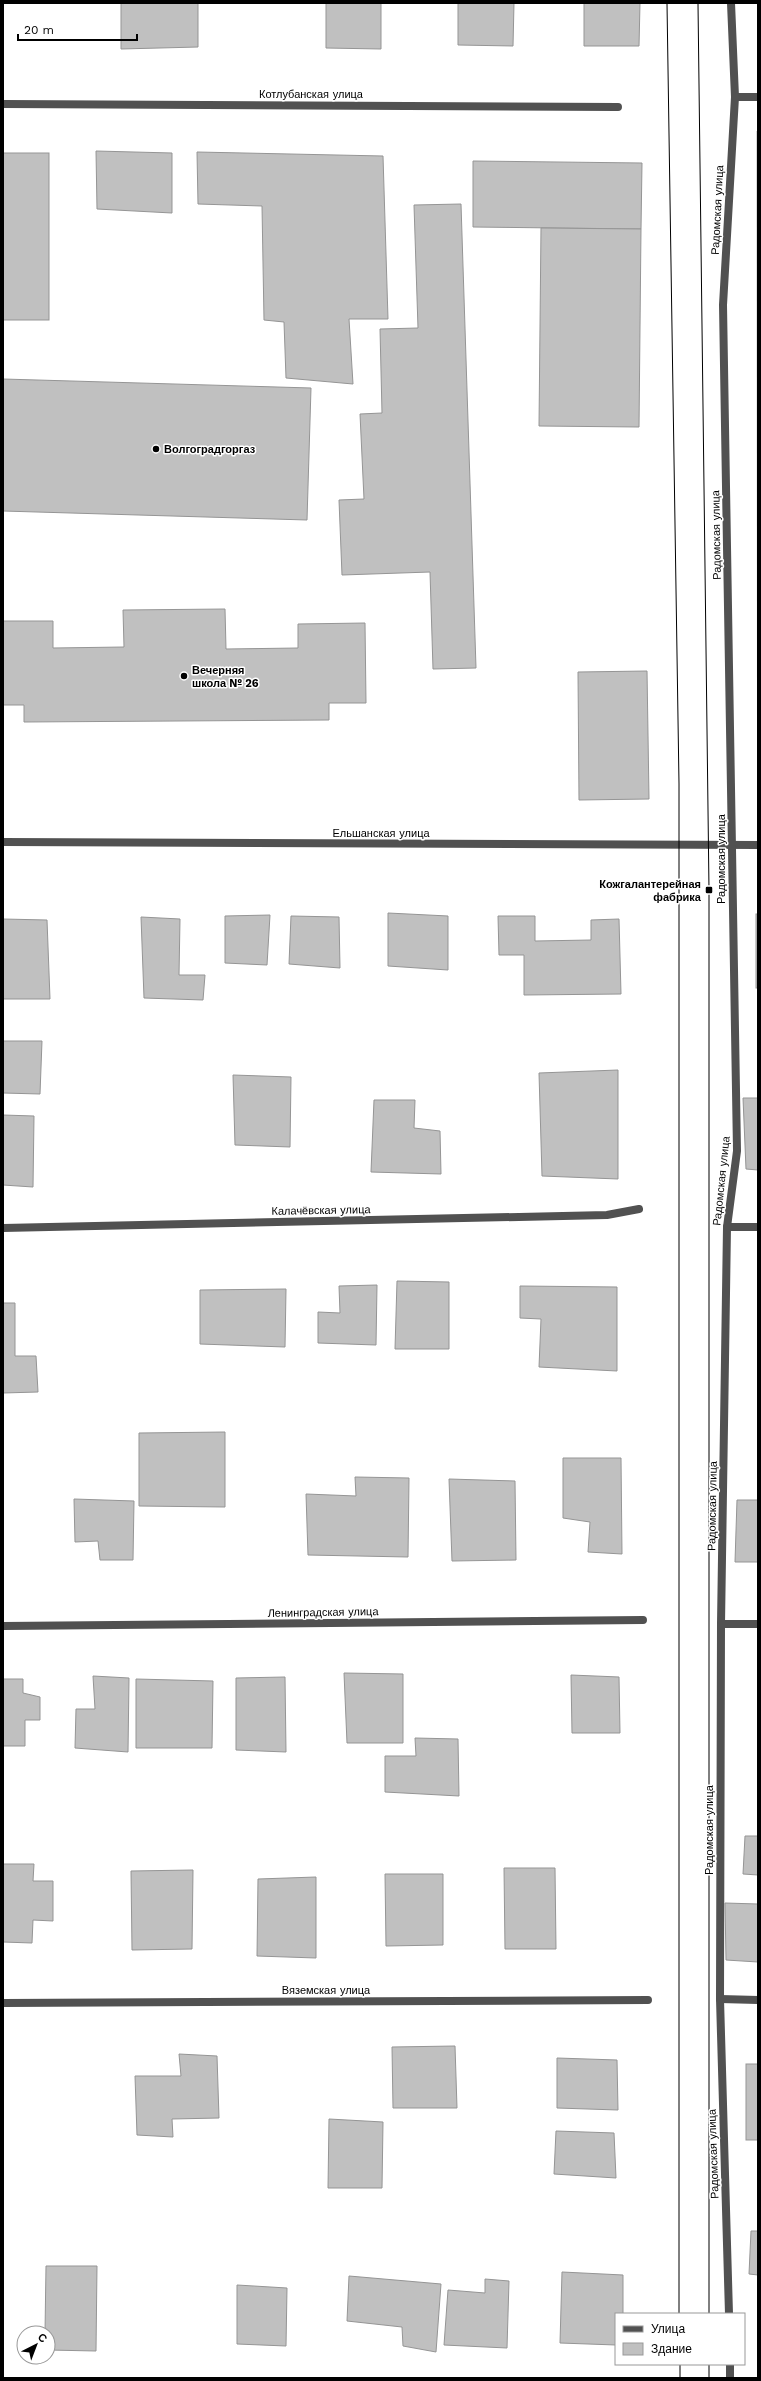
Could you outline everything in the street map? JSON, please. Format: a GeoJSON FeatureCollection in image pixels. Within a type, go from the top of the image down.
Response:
{"type":"FeatureCollection","features":[{"type":"Feature","properties":{"kind":"street","name":"Радомская улица"},"geometry":{"type":"LineString","coordinates":[[729,2313],[720,1999],[721,1624],[727,1227],[737,1151],[723,305],[734,97],[731,3]]}},
{"type":"Feature","properties":{"kind":"street"},"geometry":{"type":"LineString","coordinates":[[734,97],[758,97]]}},
{"type":"Feature","properties":{"kind":"street","name":"Котлубанская улица"},"geometry":{"type":"LineString","coordinates":[[3,104],[618,107]]}},
{"type":"Feature","properties":{"kind":"street","name":"Ельшанская улица"},"geometry":{"type":"LineString","coordinates":[[3,842],[758,845]]}},
{"type":"Feature","properties":{"kind":"street","name":"Калачёвская улица"},"geometry":{"type":"LineString","coordinates":[[3,1228],[608,1215],[639,1210]]}},
{"type":"Feature","properties":{"kind":"street"},"geometry":{"type":"LineString","coordinates":[[727,1227],[758,1227]]}},
{"type":"Feature","properties":{"kind":"street","name":"Ленинградская улица"},"geometry":{"type":"LineString","coordinates":[[3,1626],[644,1620]]}},
{"type":"Feature","properties":{"kind":"street"},"geometry":{"type":"LineString","coordinates":[[721,1624],[758,1624]]}},
{"type":"Feature","properties":{"kind":"street"},"geometry":{"type":"LineString","coordinates":[[720,1999],[758,2000]]}},
{"type":"Feature","properties":{"kind":"street","name":"Вяземская улица"},"geometry":{"type":"LineString","coordinates":[[3,2003],[648,2000]]}},
{"type":"Feature","properties":{"kind":"street"},"geometry":{"type":"LineString","coordinates":[[730,2365],[730,2378]]}},
{"type":"Feature","properties":{"kind":"shaded area"},"geometry":{"type":"Polygon","coordinates":[[[756,131],[758,131],[758,746],[757,733],[756,131]]]}},
{"type":"Feature","properties":{"kind":"building"},"geometry":{"type":"Polygon","coordinates":[[[121,3],[198,3],[198,47],[121,49],[121,3]]]}},
{"type":"Feature","properties":{"kind":"building"},"geometry":{"type":"Polygon","coordinates":[[[326,3],[381,3],[381,49],[326,48],[326,3]]]}},
{"type":"Feature","properties":{"kind":"building"},"geometry":{"type":"Polygon","coordinates":[[[458,3],[514,3],[513,46],[458,45],[458,3]]]}},
{"type":"Feature","properties":{"kind":"building"},"geometry":{"type":"Polygon","coordinates":[[[584,3],[640,3],[639,46],[584,46],[584,3]]]}},
{"type":"Feature","properties":{"kind":"building"},"geometry":{"type":"Polygon","coordinates":[[[96,151],[172,153],[172,213],[97,209],[96,151]]]}},
{"type":"Feature","properties":{"kind":"building"},"geometry":{"type":"Polygon","coordinates":[[[197,152],[383,156],[388,319],[349,319],[353,384],[286,378],[284,322],[264,320],[262,206],[198,204],[197,152]]]}},
{"type":"Feature","properties":{"kind":"building"},"geometry":{"type":"Polygon","coordinates":[[[3,153],[49,153],[49,320],[3,320],[3,153]]]}},
{"type":"Feature","properties":{"kind":"building"},"geometry":{"type":"Polygon","coordinates":[[[473,161],[642,163],[641,229],[473,227],[473,161]]]}},
{"type":"Feature","properties":{"kind":"building"},"geometry":{"type":"Polygon","coordinates":[[[461,204],[476,668],[433,669],[430,572],[342,575],[339,500],[364,499],[360,414],[382,413],[380,329],[418,328],[414,205],[461,204]]]}},
{"type":"Feature","properties":{"kind":"building"},"geometry":{"type":"Polygon","coordinates":[[[541,228],[641,229],[639,427],[539,426],[541,228]]]}},
{"type":"Feature","properties":{"kind":"building","name":"Волгоградгоргаз"},"geometry":{"type":"Polygon","coordinates":[[[3,379],[311,388],[307,520],[3,511],[3,379]]]}},
{"type":"Feature","properties":{"kind":"building","name":"Вечерняя школа № 26"},"geometry":{"type":"Polygon","coordinates":[[[225,609],[226,649],[298,648],[298,624],[365,623],[366,703],[329,703],[329,720],[24,722],[24,705],[3,705],[3,621],[53,621],[53,648],[124,647],[123,610],[225,609]]]}},
{"type":"Feature","properties":{"kind":"building"},"geometry":{"type":"Polygon","coordinates":[[[647,671],[649,799],[579,800],[578,672],[647,671]]]}},
{"type":"Feature","properties":{"kind":"building"},"geometry":{"type":"Polygon","coordinates":[[[388,913],[448,916],[448,970],[388,966],[388,913]]]}},
{"type":"Feature","properties":{"kind":"building"},"geometry":{"type":"Polygon","coordinates":[[[756,914],[758,914],[758,988],[756,988],[756,914]]]}},
{"type":"Feature","properties":{"kind":"building"},"geometry":{"type":"Polygon","coordinates":[[[270,915],[267,965],[225,963],[225,916],[270,915]]]}},
{"type":"Feature","properties":{"kind":"building"},"geometry":{"type":"Polygon","coordinates":[[[291,916],[339,917],[340,968],[289,964],[291,916]]]}},
{"type":"Feature","properties":{"kind":"building"},"geometry":{"type":"Polygon","coordinates":[[[498,916],[535,916],[535,941],[591,940],[591,920],[619,919],[621,994],[524,995],[524,955],[499,955],[498,916]]]}},
{"type":"Feature","properties":{"kind":"building"},"geometry":{"type":"Polygon","coordinates":[[[141,917],[180,919],[179,975],[205,975],[203,1000],[144,998],[141,917]]]}},
{"type":"Feature","properties":{"kind":"building"},"geometry":{"type":"Polygon","coordinates":[[[3,919],[47,920],[50,999],[3,999],[3,919]]]}},
{"type":"Feature","properties":{"kind":"building"},"geometry":{"type":"Polygon","coordinates":[[[3,1041],[42,1041],[40,1094],[3,1093],[3,1041]]]}},
{"type":"Feature","properties":{"kind":"building"},"geometry":{"type":"Polygon","coordinates":[[[618,1070],[618,1179],[542,1176],[539,1073],[618,1070]]]}},
{"type":"Feature","properties":{"kind":"building"},"geometry":{"type":"Polygon","coordinates":[[[233,1075],[291,1077],[290,1147],[235,1145],[233,1075]]]}},
{"type":"Feature","properties":{"kind":"building"},"geometry":{"type":"Polygon","coordinates":[[[743,1098],[758,1098],[758,1170],[746,1169],[743,1098]]]}},
{"type":"Feature","properties":{"kind":"building"},"geometry":{"type":"Polygon","coordinates":[[[374,1100],[415,1100],[414,1128],[440,1131],[441,1174],[371,1172],[374,1100]]]}},
{"type":"Feature","properties":{"kind":"building"},"geometry":{"type":"Polygon","coordinates":[[[3,1115],[34,1116],[33,1187],[3,1185],[3,1115]]]}},
{"type":"Feature","properties":{"kind":"building"},"geometry":{"type":"Polygon","coordinates":[[[397,1281],[449,1282],[449,1349],[395,1349],[397,1281]]]}},
{"type":"Feature","properties":{"kind":"building"},"geometry":{"type":"Polygon","coordinates":[[[377,1285],[376,1345],[318,1343],[318,1312],[340,1313],[339,1286],[377,1285]]]}},
{"type":"Feature","properties":{"kind":"building"},"geometry":{"type":"Polygon","coordinates":[[[520,1286],[617,1287],[617,1371],[539,1367],[541,1319],[520,1318],[520,1286]]]}},
{"type":"Feature","properties":{"kind":"building"},"geometry":{"type":"Polygon","coordinates":[[[286,1289],[285,1347],[200,1344],[200,1290],[286,1289]]]}},
{"type":"Feature","properties":{"kind":"building"},"geometry":{"type":"Polygon","coordinates":[[[3,1303],[15,1303],[15,1356],[36,1356],[38,1392],[3,1393],[3,1303]]]}},
{"type":"Feature","properties":{"kind":"building"},"geometry":{"type":"Polygon","coordinates":[[[225,1432],[225,1507],[139,1506],[139,1433],[225,1432]]]}},
{"type":"Feature","properties":{"kind":"building"},"geometry":{"type":"Polygon","coordinates":[[[563,1458],[621,1458],[622,1554],[588,1552],[590,1522],[563,1518],[563,1458]]]}},
{"type":"Feature","properties":{"kind":"building"},"geometry":{"type":"Polygon","coordinates":[[[355,1477],[409,1478],[408,1557],[308,1555],[306,1494],[356,1496],[355,1477]]]}},
{"type":"Feature","properties":{"kind":"building"},"geometry":{"type":"Polygon","coordinates":[[[449,1479],[515,1481],[516,1560],[452,1561],[449,1479]]]}},
{"type":"Feature","properties":{"kind":"building"},"geometry":{"type":"Polygon","coordinates":[[[74,1499],[134,1501],[133,1560],[100,1560],[98,1541],[75,1542],[74,1499]]]}},
{"type":"Feature","properties":{"kind":"building"},"geometry":{"type":"Polygon","coordinates":[[[737,1500],[758,1500],[758,1562],[735,1562],[737,1500]]]}},
{"type":"Feature","properties":{"kind":"building"},"geometry":{"type":"Polygon","coordinates":[[[344,1673],[403,1674],[403,1743],[347,1743],[344,1673]]]}},
{"type":"Feature","properties":{"kind":"building"},"geometry":{"type":"Polygon","coordinates":[[[571,1675],[619,1677],[620,1733],[572,1733],[571,1675]]]}},
{"type":"Feature","properties":{"kind":"building"},"geometry":{"type":"Polygon","coordinates":[[[93,1676],[129,1678],[128,1752],[75,1748],[76,1709],[95,1709],[93,1676]]]}},
{"type":"Feature","properties":{"kind":"building"},"geometry":{"type":"Polygon","coordinates":[[[285,1677],[286,1752],[236,1750],[236,1678],[285,1677]]]}},
{"type":"Feature","properties":{"kind":"building"},"geometry":{"type":"Polygon","coordinates":[[[3,1679],[23,1679],[23,1693],[40,1697],[40,1720],[25,1720],[25,1746],[3,1746],[3,1679]]]}},
{"type":"Feature","properties":{"kind":"building"},"geometry":{"type":"Polygon","coordinates":[[[136,1679],[213,1681],[212,1748],[136,1748],[136,1679]]]}},
{"type":"Feature","properties":{"kind":"building"},"geometry":{"type":"Polygon","coordinates":[[[415,1738],[458,1739],[459,1796],[385,1792],[385,1756],[416,1756],[415,1738]]]}},
{"type":"Feature","properties":{"kind":"building"},"geometry":{"type":"Polygon","coordinates":[[[745,1836],[758,1836],[758,1875],[743,1874],[745,1836]]]}},
{"type":"Feature","properties":{"kind":"building"},"geometry":{"type":"Polygon","coordinates":[[[3,1864],[34,1864],[33,1881],[53,1881],[53,1921],[33,1920],[32,1943],[3,1942],[3,1864]]]}},
{"type":"Feature","properties":{"kind":"building"},"geometry":{"type":"Polygon","coordinates":[[[504,1868],[555,1868],[556,1949],[505,1949],[504,1868]]]}},
{"type":"Feature","properties":{"kind":"building"},"geometry":{"type":"Polygon","coordinates":[[[193,1870],[192,1949],[132,1950],[131,1871],[193,1870]]]}},
{"type":"Feature","properties":{"kind":"building"},"geometry":{"type":"Polygon","coordinates":[[[385,1874],[443,1874],[443,1945],[386,1946],[385,1874]]]}},
{"type":"Feature","properties":{"kind":"building"},"geometry":{"type":"Polygon","coordinates":[[[316,1877],[316,1958],[257,1956],[258,1879],[316,1877]]]}},
{"type":"Feature","properties":{"kind":"building"},"geometry":{"type":"Polygon","coordinates":[[[725,1903],[758,1904],[758,1962],[726,1960],[725,1903]]]}},
{"type":"Feature","properties":{"kind":"building"},"geometry":{"type":"Polygon","coordinates":[[[455,2046],[457,2108],[393,2108],[392,2047],[455,2046]]]}},
{"type":"Feature","properties":{"kind":"building"},"geometry":{"type":"Polygon","coordinates":[[[179,2054],[217,2056],[219,2118],[172,2119],[173,2137],[137,2135],[135,2076],[181,2076],[179,2054]]]}},
{"type":"Feature","properties":{"kind":"building"},"geometry":{"type":"Polygon","coordinates":[[[557,2058],[617,2060],[618,2110],[557,2108],[557,2058]]]}},
{"type":"Feature","properties":{"kind":"building"},"geometry":{"type":"Polygon","coordinates":[[[746,2064],[758,2064],[758,2140],[746,2140],[746,2064]]]}},
{"type":"Feature","properties":{"kind":"building"},"geometry":{"type":"Polygon","coordinates":[[[329,2119],[383,2122],[382,2188],[328,2188],[329,2119]]]}},
{"type":"Feature","properties":{"kind":"building"},"geometry":{"type":"Polygon","coordinates":[[[556,2131],[614,2133],[616,2178],[554,2174],[556,2131]]]}},
{"type":"Feature","properties":{"kind":"building"},"geometry":{"type":"Polygon","coordinates":[[[751,2231],[758,2231],[758,2275],[749,2274],[751,2231]]]}},
{"type":"Feature","properties":{"kind":"building"},"geometry":{"type":"Polygon","coordinates":[[[46,2266],[97,2266],[96,2351],[56,2350],[56,2325],[45,2325],[46,2266]]]}},
{"type":"Feature","properties":{"kind":"building"},"geometry":{"type":"Polygon","coordinates":[[[562,2272],[623,2275],[623,2313],[615,2313],[615,2345],[560,2343],[562,2272]]]}},
{"type":"Feature","properties":{"kind":"building"},"geometry":{"type":"Polygon","coordinates":[[[349,2276],[441,2284],[436,2352],[403,2346],[402,2327],[347,2321],[349,2276]]]}},
{"type":"Feature","properties":{"kind":"building"},"geometry":{"type":"Polygon","coordinates":[[[485,2279],[509,2281],[507,2348],[444,2345],[448,2290],[485,2293],[485,2279]]]}},
{"type":"Feature","properties":{"kind":"building"},"geometry":{"type":"Polygon","coordinates":[[[237,2285],[287,2288],[286,2346],[237,2344],[237,2285]]]}},
{"type":"Feature","properties":{"kind":"tram line"},"geometry":{"type":"LineString","coordinates":[[667,3],[679,784],[679,2313]]}},
{"type":"Feature","properties":{"kind":"tram line"},"geometry":{"type":"LineString","coordinates":[[698,3],[709,890],[709,2313]]}},
{"type":"Feature","properties":{"kind":"tram line"},"geometry":{"type":"LineString","coordinates":[[680,2365],[680,2378]]}},
{"type":"Feature","properties":{"kind":"tram line"},"geometry":{"type":"LineString","coordinates":[[709,2365],[709,2378]]}},
{"type":"Feature","properties":{"kind":"place","name":"Волгоградгоргаз"},"geometry":{"type":"Point","coordinates":[156,449]}},
{"type":"Feature","properties":{"kind":"place","name":"Вечерняя школа № 26"},"geometry":{"type":"Point","coordinates":[184,676]}},
{"type":"Feature","properties":{"kind":"place","name":"Кожгалантерейная фабрика"},"geometry":{"type":"Point","coordinates":[709,890]}}]}
